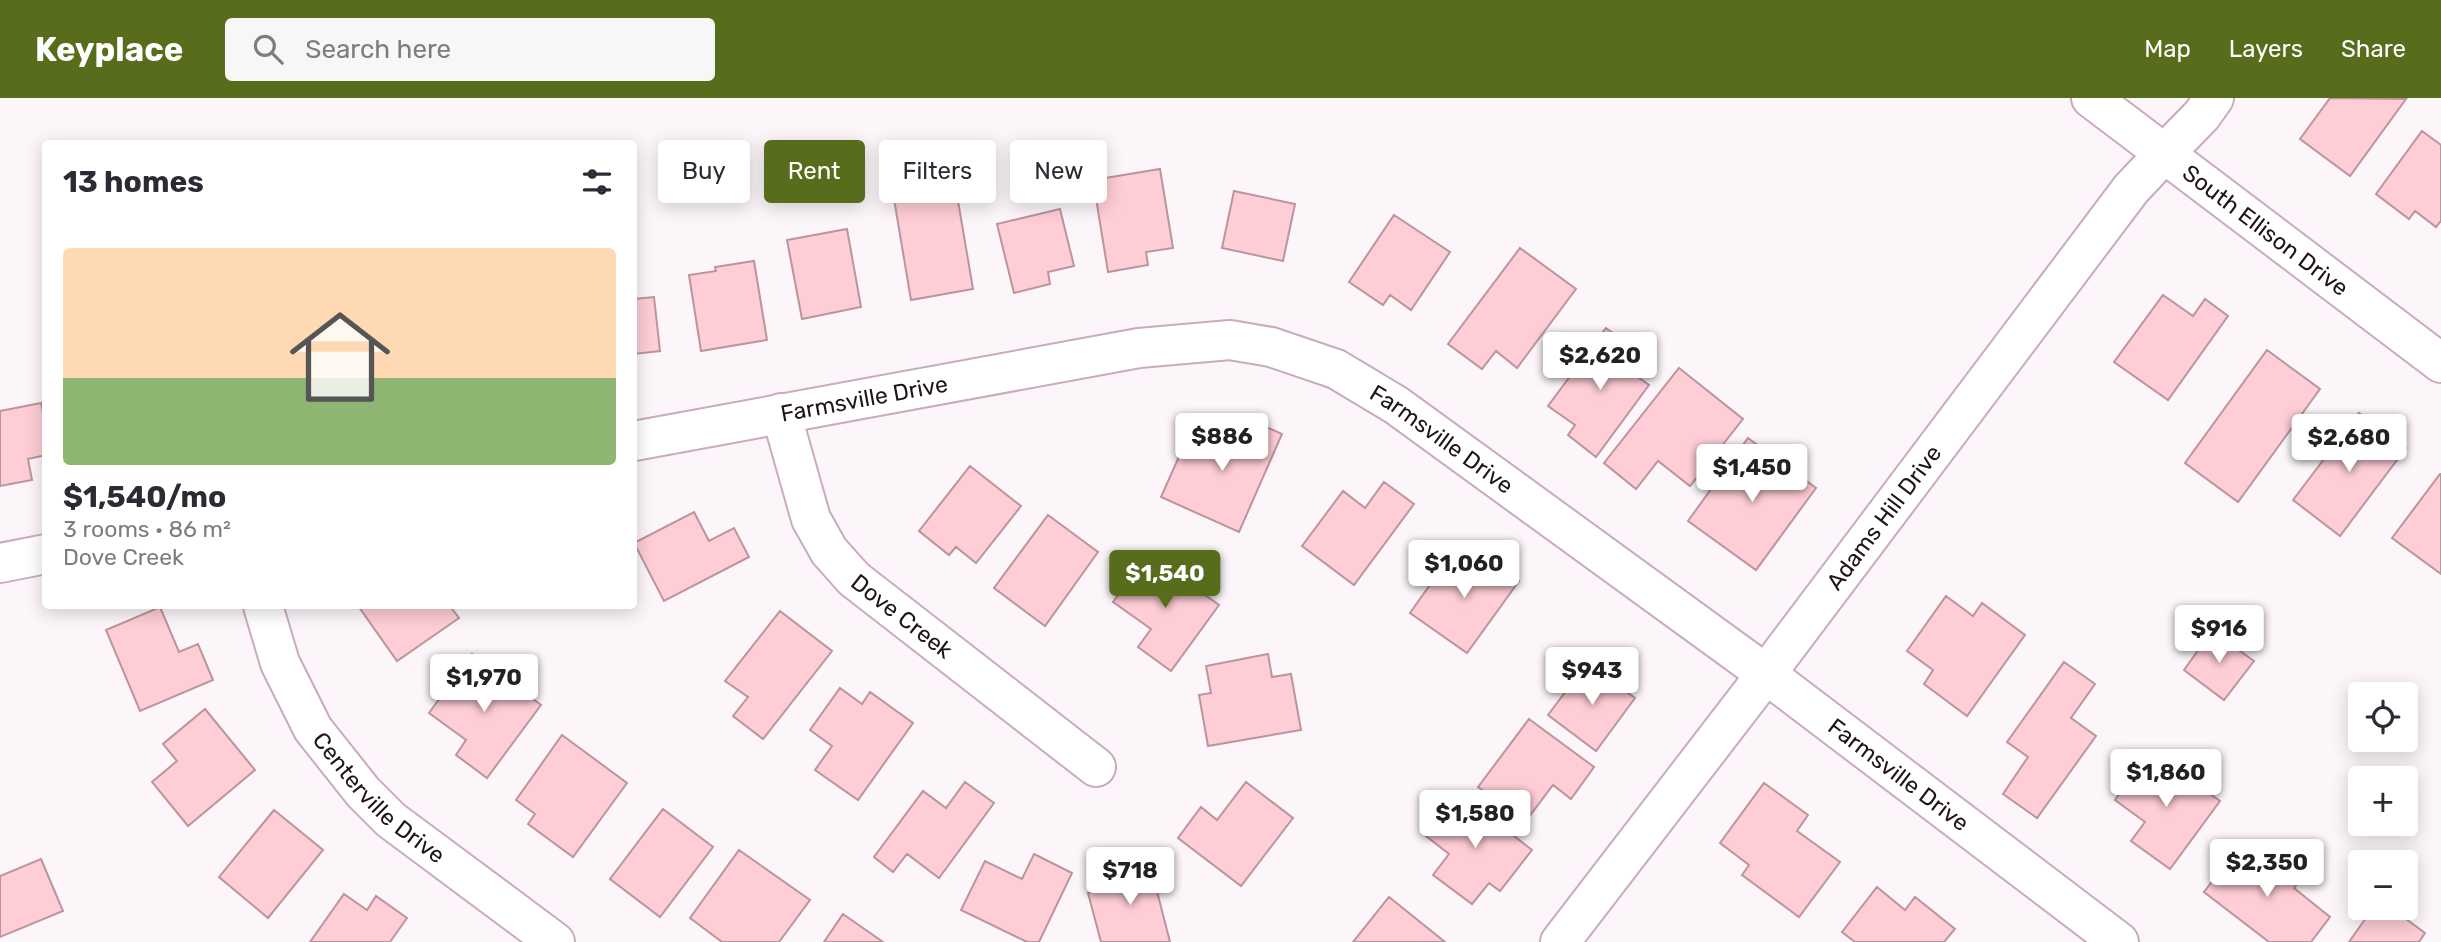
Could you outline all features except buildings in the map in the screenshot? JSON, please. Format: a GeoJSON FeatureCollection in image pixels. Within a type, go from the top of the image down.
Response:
{"type":"FeatureCollection","features":[{"type":"Feature","properties":{"kind":"street","name":"South Ellison Drive"},"geometry":{"type":"LineString","coordinates":[[2091,98],[2441,363]]}},
{"type":"Feature","properties":{"kind":"street","name":"Adams Hill Drive"},"geometry":{"type":"LineString","coordinates":[[1560,942],[1766,674],[2131,189],[2202,115],[2214,98]]}},
{"type":"Feature","properties":{"kind":"street","name":"Farmsville Drive"},"geometry":{"type":"LineString","coordinates":[[637,440],[1139,348],[1230,340],[1271,347],[1336,369],[1396,405],[1766,674],[2119,942]]}},
{"type":"Feature","properties":{"kind":"street","name":"Dove Creek"},"geometry":{"type":"LineString","coordinates":[[781,413],[811,519],[829,551],[854,579],[1096,767]]}},
{"type":"Feature","properties":{"kind":"street"},"geometry":{"type":"LineString","coordinates":[[0,562],[42,555]]}},
{"type":"Feature","properties":{"kind":"street","name":"Centerville Drive"},"geometry":{"type":"LineString","coordinates":[[265,609],[280,663],[313,729],[363,792],[391,820],[555,942]]}}]}
